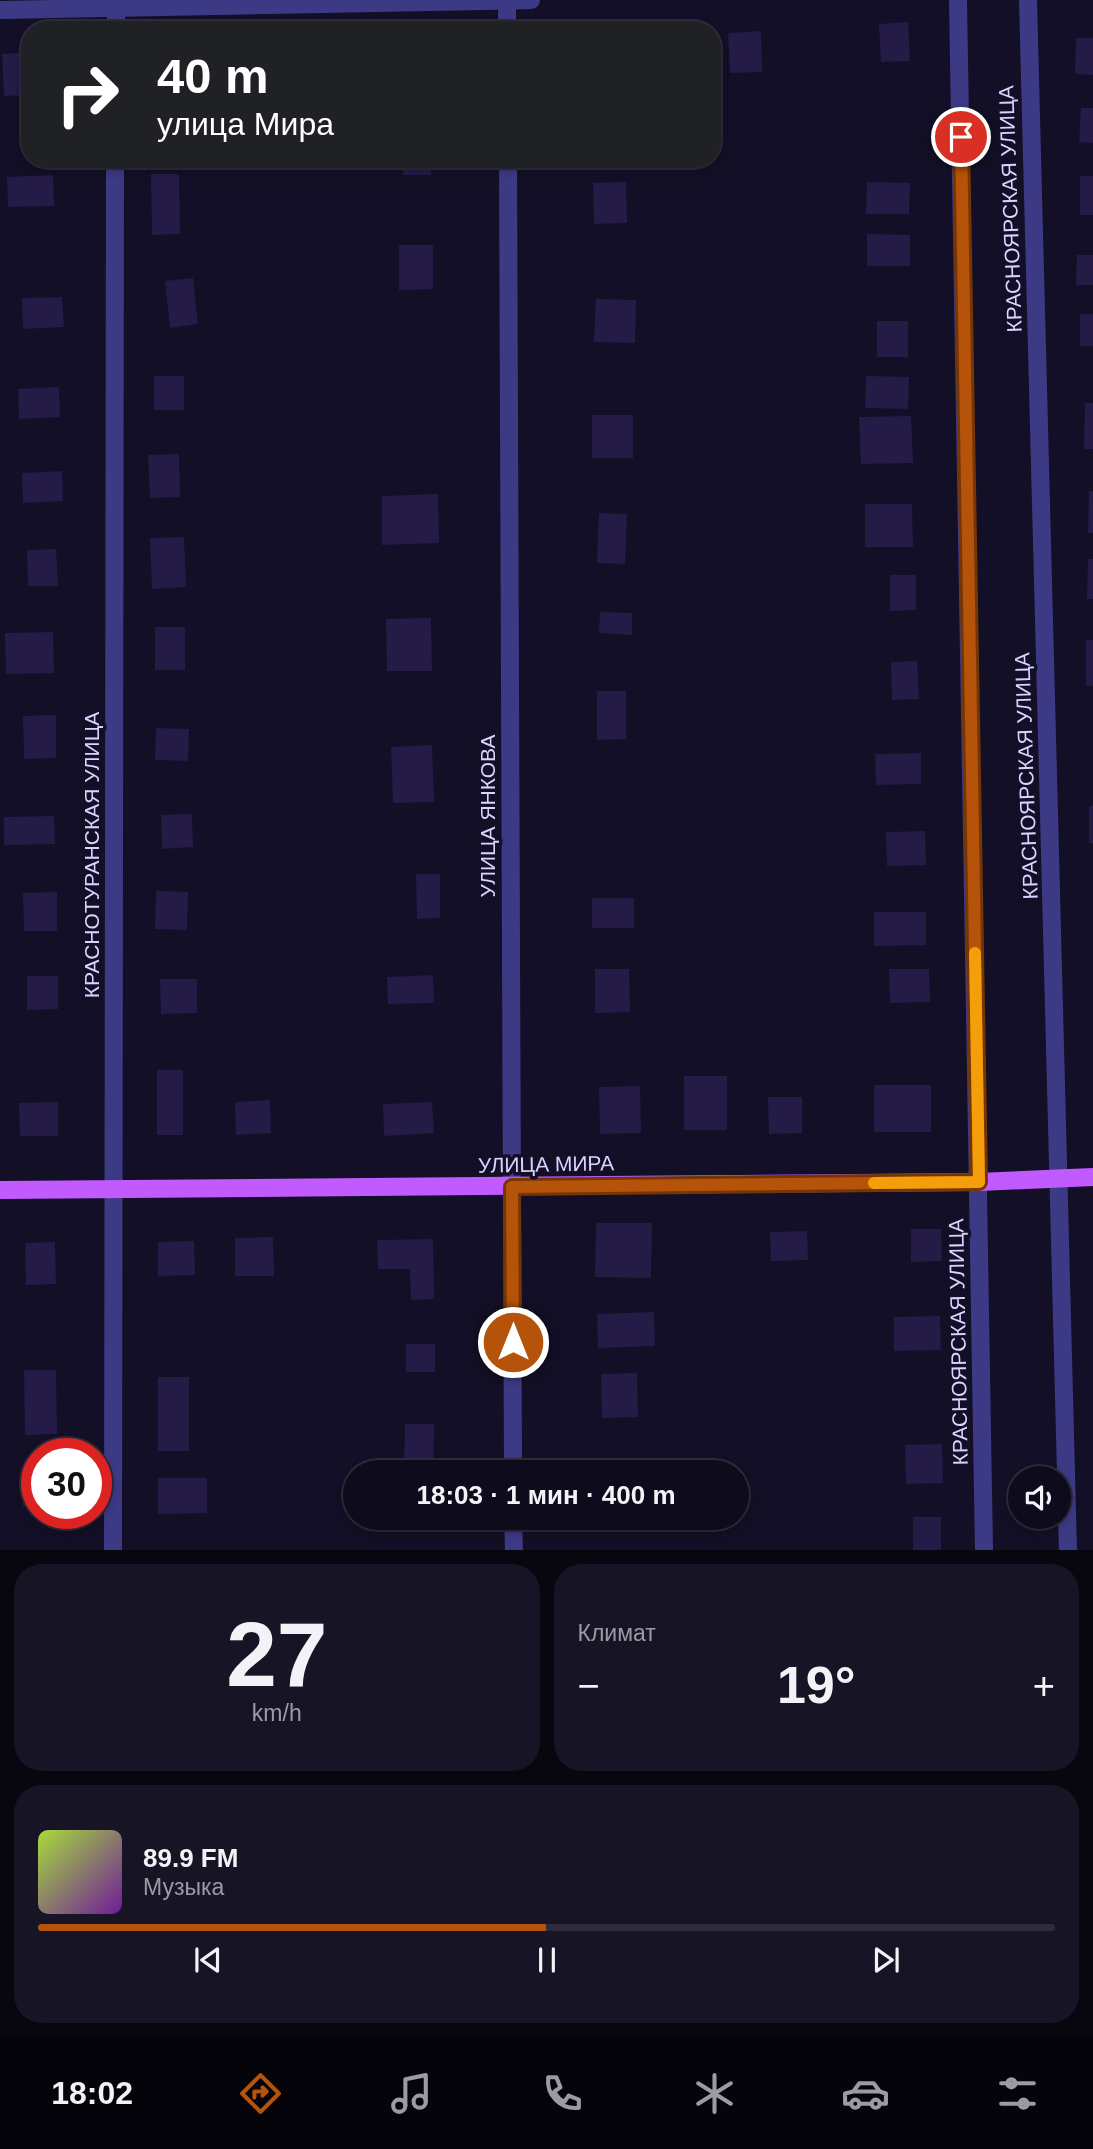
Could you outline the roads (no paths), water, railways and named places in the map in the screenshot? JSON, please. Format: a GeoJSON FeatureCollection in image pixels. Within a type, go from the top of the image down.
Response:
{"type":"FeatureCollection","features":[{"type":"Feature","properties":{"kind":"main road","name":"УЛИЦА МИРА"},"geometry":{"type":"LineString","coordinates":[[0,1190],[979,1182],[1093,1177]]}},
{"type":"Feature","properties":{"kind":"street"},"geometry":{"type":"LineString","coordinates":[[507,0],[507,21]]}},
{"type":"Feature","properties":{"kind":"street"},"geometry":{"type":"LineString","coordinates":[[0,10],[116,3],[531,0]]}},
{"type":"Feature","properties":{"kind":"street","name":"КРАСНОЯРСКАЯ УЛИЦА"},"geometry":{"type":"LineString","coordinates":[[958,0],[984,1550]]}},
{"type":"Feature","properties":{"kind":"street","name":"КРАСНОЯРСКАЯ УЛИЦА"},"geometry":{"type":"LineString","coordinates":[[1028,0],[1068,1550]]}},
{"type":"Feature","properties":{"kind":"street"},"geometry":{"type":"LineString","coordinates":[[116,3],[116,21]]}},
{"type":"Feature","properties":{"kind":"street","name":"КРАСНОТУРАНСКАЯ УЛИЦА"},"geometry":{"type":"LineString","coordinates":[[113,1550],[115,168]]}},
{"type":"Feature","properties":{"kind":"street","name":"УЛИЦА ЯНКОВА"},"geometry":{"type":"LineString","coordinates":[[508,168],[513,1460]]}},
{"type":"Feature","properties":{"kind":"street"},"geometry":{"type":"LineString","coordinates":[[513,1530],[514,1550]]}}]}
